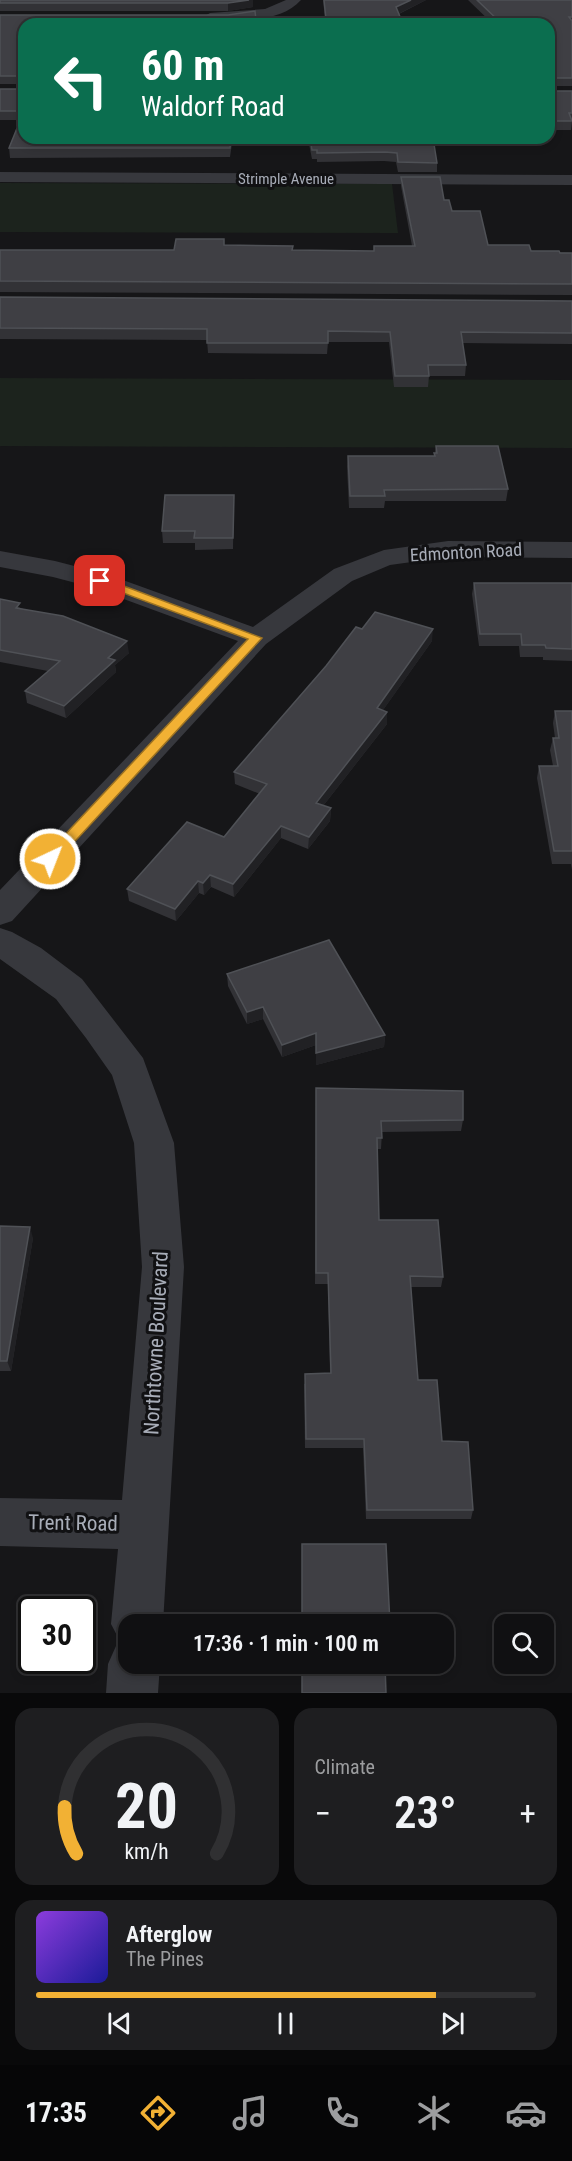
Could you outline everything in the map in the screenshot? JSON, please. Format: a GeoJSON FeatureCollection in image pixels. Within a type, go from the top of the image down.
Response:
{"type":"FeatureCollection","features":[{"type":"Feature","properties":{"kind":"street"},"geometry":{"type":"LineString","coordinates":[[194,17],[237,16],[275,10],[294,0]]}},
{"type":"Feature","properties":{"kind":"street","name":"Strimple Avenue"},"geometry":{"type":"LineString","coordinates":[[0,177],[572,180]]}},
{"type":"Feature","properties":{"kind":"street","name":"Edmonton Road"},"geometry":{"type":"LineString","coordinates":[[0,912],[256,638],[343,575],[384,558],[448,549],[572,550]]}},
{"type":"Feature","properties":{"kind":"street"},"geometry":{"type":"LineString","coordinates":[[0,559],[55,569],[100,581],[256,638]]}},
{"type":"Feature","properties":{"kind":"street","name":"Northtowne Boulevard"},"geometry":{"type":"LineString","coordinates":[[0,942],[28,958],[69,989],[99,1027],[129,1069],[154,1143],[163,1267],[139,1614]]}},
{"type":"Feature","properties":{"kind":"street","name":"Trent Road"},"geometry":{"type":"LineString","coordinates":[[0,1522],[146,1525]]}},
{"type":"Feature","properties":{"kind":"street"},"geometry":{"type":"LineString","coordinates":[[132,1693],[133,1674]]}},
{"type":"Feature","properties":{"kind":"shaded area"},"geometry":{"type":"Polygon","coordinates":[[[0,183],[392,184],[398,233],[0,232],[0,183]]]}},
{"type":"Feature","properties":{"kind":"shaded area"},"geometry":{"type":"Polygon","coordinates":[[[0,378],[572,380],[572,448],[0,446],[0,378]]]}},
{"type":"Feature","properties":{"kind":"building"},"geometry":{"type":"Polygon","coordinates":[[[0,0],[249,0],[228,3],[0,3],[0,0]]]}},
{"type":"Feature","properties":{"kind":"building"},"geometry":{"type":"Polygon","coordinates":[[[324,0],[411,0],[396,7],[401,18],[326,18],[324,0]]]}},
{"type":"Feature","properties":{"kind":"building"},"geometry":{"type":"Polygon","coordinates":[[[477,0],[572,0],[572,17],[569,17],[572,21],[572,78],[555,78],[555,18],[496,18],[477,0]]]}},
{"type":"Feature","properties":{"kind":"building"},"geometry":{"type":"Polygon","coordinates":[[[255,11],[256,18],[18,18],[18,76],[0,76],[0,15],[228,15],[255,11]]]}},
{"type":"Feature","properties":{"kind":"building"},"geometry":{"type":"Polygon","coordinates":[[[0,89],[18,89],[18,111],[0,111],[0,89]]]}},
{"type":"Feature","properties":{"kind":"building"},"geometry":{"type":"Polygon","coordinates":[[[555,91],[572,91],[572,113],[569,113],[572,121],[555,121],[555,91]]]}},
{"type":"Feature","properties":{"kind":"building"},"geometry":{"type":"Polygon","coordinates":[[[18,126],[18,144],[230,144],[230,148],[9,148],[18,126]]]}},
{"type":"Feature","properties":{"kind":"building"},"geometry":{"type":"Polygon","coordinates":[[[311,144],[434,144],[437,163],[398,162],[397,153],[317,153],[317,150],[312,150],[311,144]]]}},
{"type":"Feature","properties":{"kind":"building"},"geometry":{"type":"Polygon","coordinates":[[[401,177],[440,177],[444,200],[449,200],[452,211],[480,211],[488,245],[529,245],[531,251],[572,253],[572,284],[0,281],[0,250],[174,250],[176,239],[224,239],[224,245],[293,246],[292,250],[374,251],[374,246],[415,246],[401,177]]]}},
{"type":"Feature","properties":{"kind":"building"},"geometry":{"type":"Polygon","coordinates":[[[0,297],[572,301],[572,333],[461,332],[466,365],[428,365],[429,376],[395,376],[390,332],[328,331],[328,343],[207,343],[207,329],[0,328],[0,297]]]}},
{"type":"Feature","properties":{"kind":"building"},"geometry":{"type":"Polygon","coordinates":[[[436,446],[498,446],[508,489],[384,490],[385,496],[350,496],[348,456],[435,456],[436,446]]]}},
{"type":"Feature","properties":{"kind":"building"},"geometry":{"type":"Polygon","coordinates":[[[165,495],[234,495],[233,538],[194,538],[195,531],[162,531],[165,495]]]}},
{"type":"Feature","properties":{"kind":"building"},"geometry":{"type":"Polygon","coordinates":[[[474,583],[572,583],[572,649],[546,648],[545,645],[522,645],[521,634],[480,634],[474,583]]]}},
{"type":"Feature","properties":{"kind":"building"},"geometry":{"type":"Polygon","coordinates":[[[0,599],[20,603],[16,608],[63,616],[127,641],[108,658],[115,660],[64,706],[25,691],[60,661],[0,650],[0,599]]]}},
{"type":"Feature","properties":{"kind":"building"},"geometry":{"type":"Polygon","coordinates":[[[375,612],[433,629],[377,708],[387,712],[316,803],[331,808],[309,837],[281,826],[233,884],[210,875],[203,883],[198,881],[175,909],[127,889],[187,822],[224,837],[267,784],[234,772],[326,666],[356,627],[362,629],[375,612]]]}},
{"type":"Feature","properties":{"kind":"building"},"geometry":{"type":"Polygon","coordinates":[[[555,711],[572,711],[572,851],[554,851],[539,766],[558,766],[553,738],[559,738],[555,711]]]}},
{"type":"Feature","properties":{"kind":"building"},"geometry":{"type":"Polygon","coordinates":[[[329,940],[385,1035],[316,1053],[316,1033],[282,1045],[263,1007],[247,1012],[227,974],[329,940]]]}},
{"type":"Feature","properties":{"kind":"building"},"geometry":{"type":"Polygon","coordinates":[[[316,1088],[463,1091],[463,1120],[381,1121],[382,1138],[377,1138],[379,1220],[438,1220],[443,1277],[410,1276],[418,1380],[437,1380],[442,1441],[468,1442],[473,1510],[367,1510],[364,1439],[306,1439],[305,1374],[331,1373],[328,1273],[316,1273],[316,1088]]]}},
{"type":"Feature","properties":{"kind":"building"},"geometry":{"type":"Polygon","coordinates":[[[0,1226],[30,1227],[7,1361],[0,1361],[0,1226]]]}},
{"type":"Feature","properties":{"kind":"building"},"geometry":{"type":"Polygon","coordinates":[[[302,1544],[386,1544],[390,1614],[302,1614],[302,1544]]]}},
{"type":"Feature","properties":{"kind":"building"},"geometry":{"type":"Polygon","coordinates":[[[302,1674],[385,1674],[386,1693],[302,1693],[302,1674]]]}},
{"type":"Feature","properties":{"kind":"route"},"geometry":{"type":"LineString","coordinates":[[50,859],[256,638],[100,581]]}}]}
